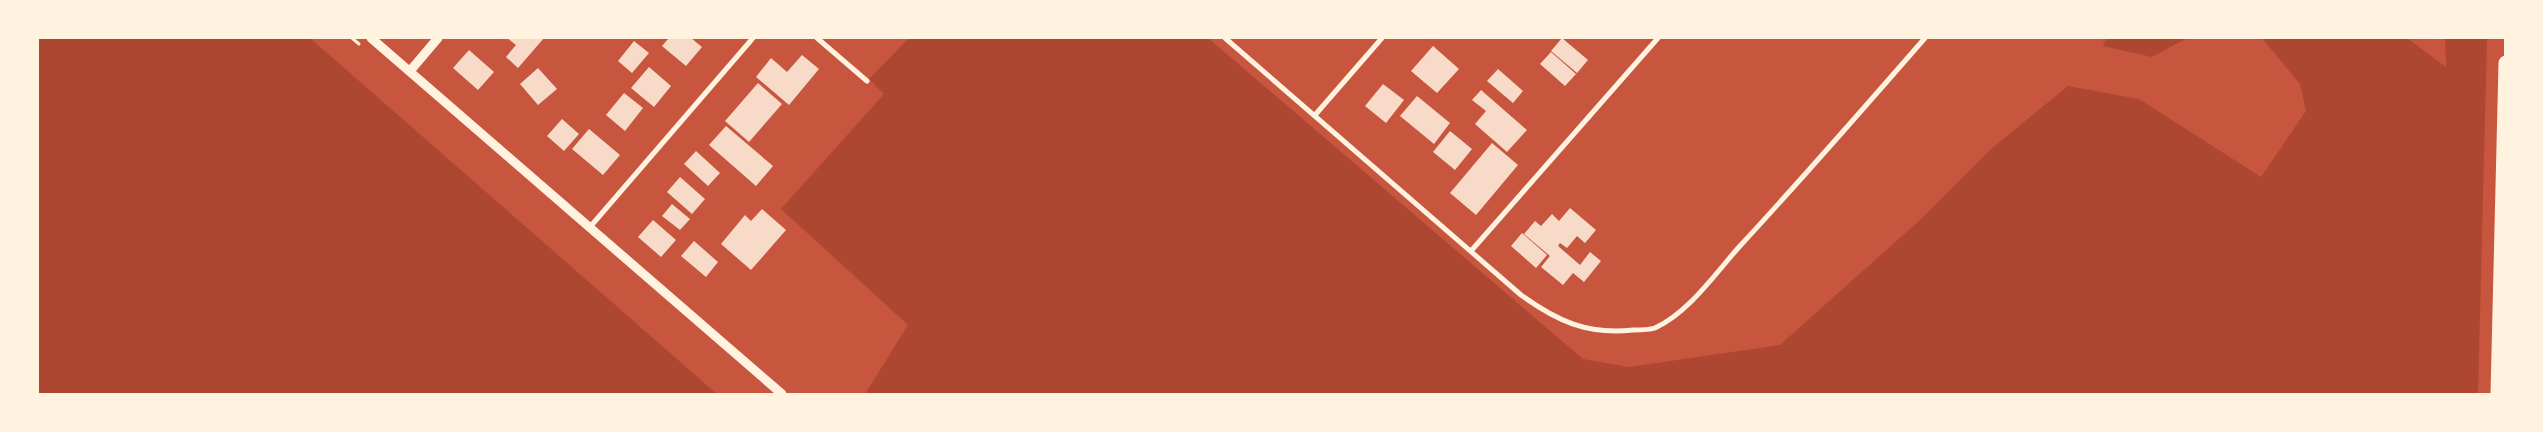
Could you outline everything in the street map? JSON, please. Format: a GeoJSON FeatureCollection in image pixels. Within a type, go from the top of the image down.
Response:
{"type":"FeatureCollection","features":[{"type":"Feature","properties":{"kind":"highway"},"geometry":{"type":"LineString","coordinates":[[2498,394],[2506,63]]}},
{"type":"Feature","properties":{"kind":"street"},"geometry":{"type":"LineString","coordinates":[[371,38],[782,394]]}},
{"type":"Feature","properties":{"kind":"street"},"geometry":{"type":"LineString","coordinates":[[410,71],[438,38]]}},
{"type":"Feature","properties":{"kind":"street"},"geometry":{"type":"LineString","coordinates":[[590,227],[753,38]]}},
{"type":"Feature","properties":{"kind":"street"},"geometry":{"type":"LineString","coordinates":[[817,38],[868,81]]}},
{"type":"Feature","properties":{"kind":"street"},"geometry":{"type":"LineString","coordinates":[[1225,38],[1521,295],[1550,316],[1563,321],[1595,330],[1621,332],[1654,328],[1684,307],[1824,155],[1925,38]]}},
{"type":"Feature","properties":{"kind":"street"},"geometry":{"type":"LineString","coordinates":[[1315,115],[1382,38]]}},
{"type":"Feature","properties":{"kind":"street"},"geometry":{"type":"LineString","coordinates":[[1471,251],[1658,38]]}},
{"type":"Feature","properties":{"kind":"shaded area"},"geometry":{"type":"Polygon","coordinates":[[[38,38],[310,38],[717,394],[38,394],[38,38]]]}},
{"type":"Feature","properties":{"kind":"shaded area"},"geometry":{"type":"Polygon","coordinates":[[[909,38],[1208,38],[1583,359],[1629,367],[1780,345],[1921,219],[1991,149],[2068,86],[2139,99],[2261,177],[2306,111],[2300,84],[2262,38],[2407,38],[2446,67],[2445,38],[2487,38],[2478,394],[865,394],[908,325],[781,209],[884,94],[869,79],[909,38]]]}},
{"type":"Feature","properties":{"kind":"shaded area"},"geometry":{"type":"Polygon","coordinates":[[[2106,38],[2187,38],[2152,57],[2103,46],[2106,38]]]}},
{"type":"Feature","properties":{"kind":"building"},"geometry":{"type":"Polygon","coordinates":[[[507,38],[544,38],[518,68],[506,57],[516,45],[507,38]]]}},
{"type":"Feature","properties":{"kind":"building"},"geometry":{"type":"Polygon","coordinates":[[[669,38],[691,38],[702,47],[686,66],[662,46],[669,38]]]}},
{"type":"Feature","properties":{"kind":"building"},"geometry":{"type":"Polygon","coordinates":[[[1562,38],[1588,60],[1577,73],[1551,51],[1562,38]]]}},
{"type":"Feature","properties":{"kind":"building"},"geometry":{"type":"Polygon","coordinates":[[[634,41],[649,53],[632,73],[618,61],[634,41]]]}},
{"type":"Feature","properties":{"kind":"building"},"geometry":{"type":"Polygon","coordinates":[[[1433,46],[1459,69],[1437,93],[1411,71],[1433,46]]]}},
{"type":"Feature","properties":{"kind":"building"},"geometry":{"type":"Polygon","coordinates":[[[469,50],[494,72],[478,90],[453,68],[469,50]]]}},
{"type":"Feature","properties":{"kind":"building"},"geometry":{"type":"Polygon","coordinates":[[[1551,52],[1576,74],[1565,86],[1540,64],[1551,52]]]}},
{"type":"Feature","properties":{"kind":"building"},"geometry":{"type":"Polygon","coordinates":[[[802,55],[819,69],[789,105],[756,77],[771,58],[787,72],[802,55]]]}},
{"type":"Feature","properties":{"kind":"building"},"geometry":{"type":"Polygon","coordinates":[[[649,67],[671,86],[654,107],[631,88],[649,67]]]}},
{"type":"Feature","properties":{"kind":"building"},"geometry":{"type":"Polygon","coordinates":[[[538,68],[557,89],[538,105],[520,84],[538,68]]]}},
{"type":"Feature","properties":{"kind":"building"},"geometry":{"type":"Polygon","coordinates":[[[1498,69],[1523,91],[1513,103],[1487,81],[1498,69]]]}},
{"type":"Feature","properties":{"kind":"building"},"geometry":{"type":"Polygon","coordinates":[[[758,83],[782,104],[749,142],[725,121],[758,83]]]}},
{"type":"Feature","properties":{"kind":"building"},"geometry":{"type":"Polygon","coordinates":[[[1383,84],[1404,100],[1386,123],[1365,106],[1383,84]]]}},
{"type":"Feature","properties":{"kind":"building"},"geometry":{"type":"Polygon","coordinates":[[[1481,90],[1527,130],[1507,152],[1475,124],[1486,111],[1472,100],[1481,90]]]}},
{"type":"Feature","properties":{"kind":"building"},"geometry":{"type":"Polygon","coordinates":[[[624,93],[643,108],[625,131],[606,115],[624,93]]]}},
{"type":"Feature","properties":{"kind":"building"},"geometry":{"type":"Polygon","coordinates":[[[1417,96],[1450,123],[1434,144],[1400,116],[1417,96]]]}},
{"type":"Feature","properties":{"kind":"building"},"geometry":{"type":"Polygon","coordinates":[[[562,119],[579,134],[564,151],[547,136],[562,119]]]}},
{"type":"Feature","properties":{"kind":"building"},"geometry":{"type":"Polygon","coordinates":[[[726,126],[773,166],[756,186],[709,145],[726,126]]]}},
{"type":"Feature","properties":{"kind":"building"},"geometry":{"type":"Polygon","coordinates":[[[589,129],[620,155],[603,175],[572,149],[589,129]]]}},
{"type":"Feature","properties":{"kind":"building"},"geometry":{"type":"Polygon","coordinates":[[[1450,131],[1472,149],[1455,170],[1433,152],[1450,131]]]}},
{"type":"Feature","properties":{"kind":"building"},"geometry":{"type":"Polygon","coordinates":[[[1492,143],[1518,165],[1476,215],[1450,193],[1492,143]]]}},
{"type":"Feature","properties":{"kind":"building"},"geometry":{"type":"Polygon","coordinates":[[[696,151],[720,173],[708,186],[684,164],[696,151]]]}},
{"type":"Feature","properties":{"kind":"building"},"geometry":{"type":"Polygon","coordinates":[[[680,177],[705,199],[692,214],[667,192],[680,177]]]}},
{"type":"Feature","properties":{"kind":"building"},"geometry":{"type":"Polygon","coordinates":[[[672,204],[690,219],[680,230],[662,216],[672,204]]]}},
{"type":"Feature","properties":{"kind":"building"},"geometry":{"type":"Polygon","coordinates":[[[1570,208],[1596,230],[1585,243],[1577,236],[1567,248],[1560,243],[1558,246],[1580,265],[1590,252],[1601,261],[1584,282],[1573,273],[1563,285],[1541,267],[1550,256],[1524,234],[1535,221],[1541,226],[1552,214],[1559,221],[1570,208]]]}},
{"type":"Feature","properties":{"kind":"building"},"geometry":{"type":"Polygon","coordinates":[[[762,209],[786,230],[751,270],[721,244],[745,215],[751,221],[762,209]]]}},
{"type":"Feature","properties":{"kind":"building"},"geometry":{"type":"Polygon","coordinates":[[[653,220],[676,240],[661,257],[638,237],[653,220]]]}},
{"type":"Feature","properties":{"kind":"building"},"geometry":{"type":"Polygon","coordinates":[[[1522,233],[1547,255],[1536,268],[1511,246],[1522,233]]]}},
{"type":"Feature","properties":{"kind":"building"},"geometry":{"type":"Polygon","coordinates":[[[694,241],[718,262],[706,277],[681,256],[694,241]]]}}]}
